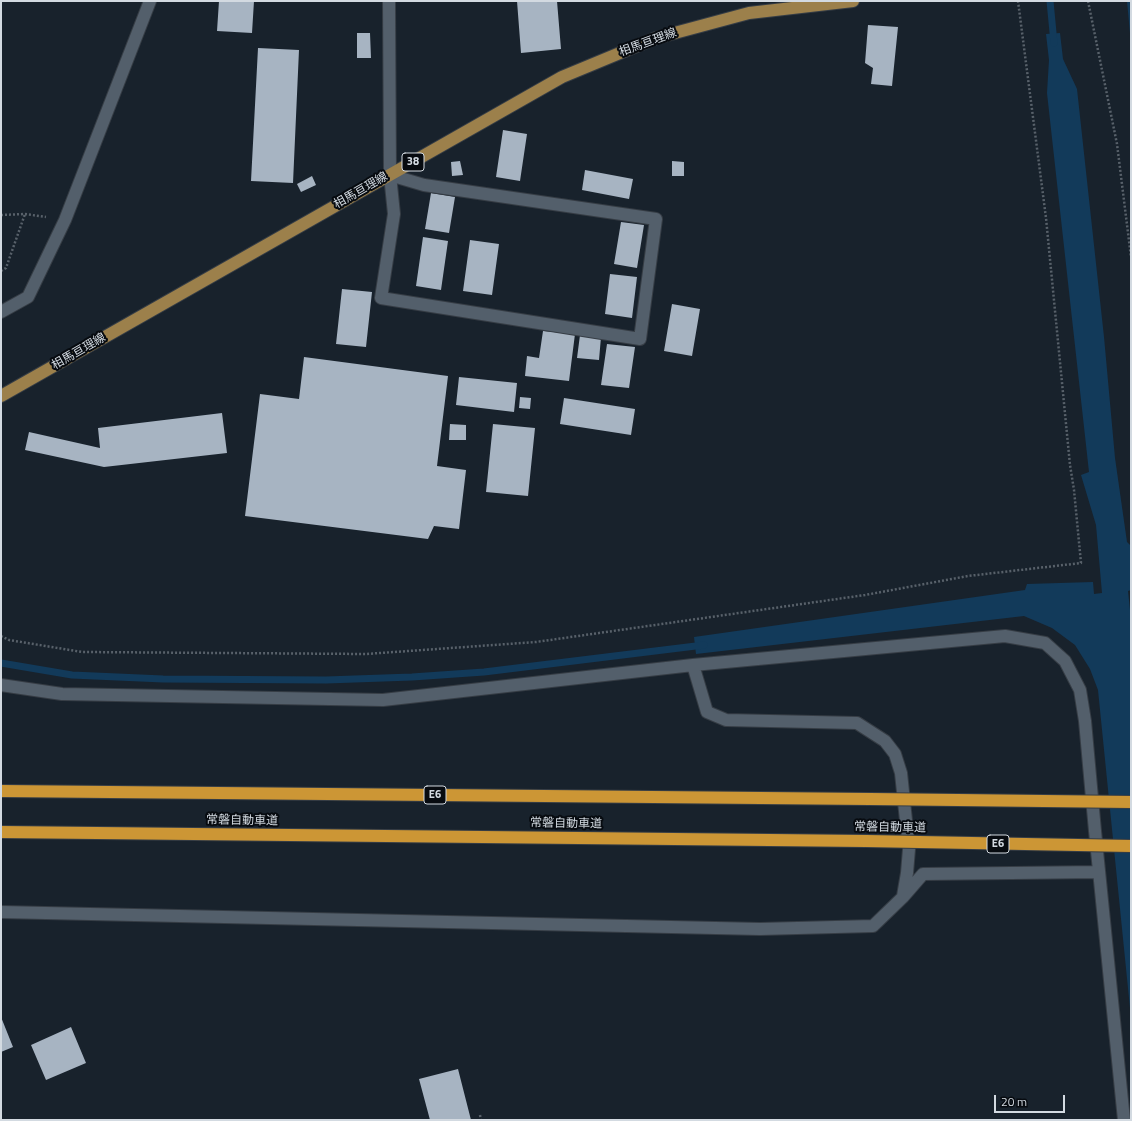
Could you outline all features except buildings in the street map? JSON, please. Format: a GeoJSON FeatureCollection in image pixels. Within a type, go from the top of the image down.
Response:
{"type":"FeatureCollection","features":[{"type":"Feature","properties":{"kind":"highway","name":"E6"},"geometry":{"type":"LineString","coordinates":[[1,792],[1131,802]]}},
{"type":"Feature","properties":{"kind":"highway","name":"常磐自動車道"},"geometry":{"type":"LineString","coordinates":[[1,832],[866,841],[1131,846]]}},
{"type":"Feature","properties":{"kind":"main road","name":"相馬亘理線"},"geometry":{"type":"LineString","coordinates":[[1,396],[562,77],[656,38],[749,13],[853,1]]}},
{"type":"Feature","properties":{"kind":"street"},"geometry":{"type":"LineString","coordinates":[[1,312],[28,297],[65,220],[150,1]]}},
{"type":"Feature","properties":{"kind":"street"},"geometry":{"type":"LineString","coordinates":[[385,1],[390,174],[394,214],[380,298],[640,340],[656,220],[424,185],[390,174]]}},
{"type":"Feature","properties":{"kind":"street"},"geometry":{"type":"LineString","coordinates":[[1,685],[62,694],[383,700],[693,665],[1005,636],[1045,643],[1065,661],[1080,690],[1088,746],[1124,1120]]}},
{"type":"Feature","properties":{"kind":"street"},"geometry":{"type":"LineString","coordinates":[[693,665],[706,712],[726,720],[857,723],[886,741],[895,754],[901,773],[909,848],[903,897]]}},
{"type":"Feature","properties":{"kind":"street"},"geometry":{"type":"LineString","coordinates":[[1,912],[760,929],[873,926],[903,897],[923,874],[1099,872]]}},
{"type":"Feature","properties":{"kind":"path"},"geometry":{"type":"LineString","coordinates":[[1,636],[10,640],[82,652],[366,654],[536,642],[865,595],[968,576],[1081,563],[1046,218],[1018,1]]}},
{"type":"Feature","properties":{"kind":"path"},"geometry":{"type":"LineString","coordinates":[[1088,1],[1117,144],[1131,257]]}},
{"type":"Feature","properties":{"kind":"path"},"geometry":{"type":"LineString","coordinates":[[1,214],[25,214],[65,220]]}},
{"type":"Feature","properties":{"kind":"path"},"geometry":{"type":"LineString","coordinates":[[1,271],[6,268],[25,214]]}},
{"type":"Feature","properties":{"kind":"path"},"geometry":{"type":"LineString","coordinates":[[480,1115],[481,1120]]}},
{"type":"Feature","properties":{"kind":"water"},"geometry":{"type":"Polygon","coordinates":[[[1127,1],[1131,1],[1131,44],[1127,1]]]}},
{"type":"Feature","properties":{"kind":"water"},"geometry":{"type":"Polygon","coordinates":[[[1060,33],[1063,59],[1077,89],[1104,337],[1115,458],[1127,542],[1131,546],[1131,590],[1128,591],[1131,619],[1131,1018],[1098,690],[1090,669],[1075,645],[1052,628],[1024,616],[696,654],[694,637],[1025,590],[1027,584],[1093,582],[1094,594],[1102,593],[1096,525],[1081,475],[1089,472],[1047,93],[1049,60],[1046,34],[1060,33]]]}},
{"type":"Feature","properties":{"kind":"waterway"},"geometry":{"type":"LineString","coordinates":[[1050,1],[1054,43]]}},
{"type":"Feature","properties":{"kind":"waterway"},"geometry":{"type":"LineString","coordinates":[[1,663],[72,675],[163,679],[326,680],[412,677],[484,672],[704,645]]}}]}
